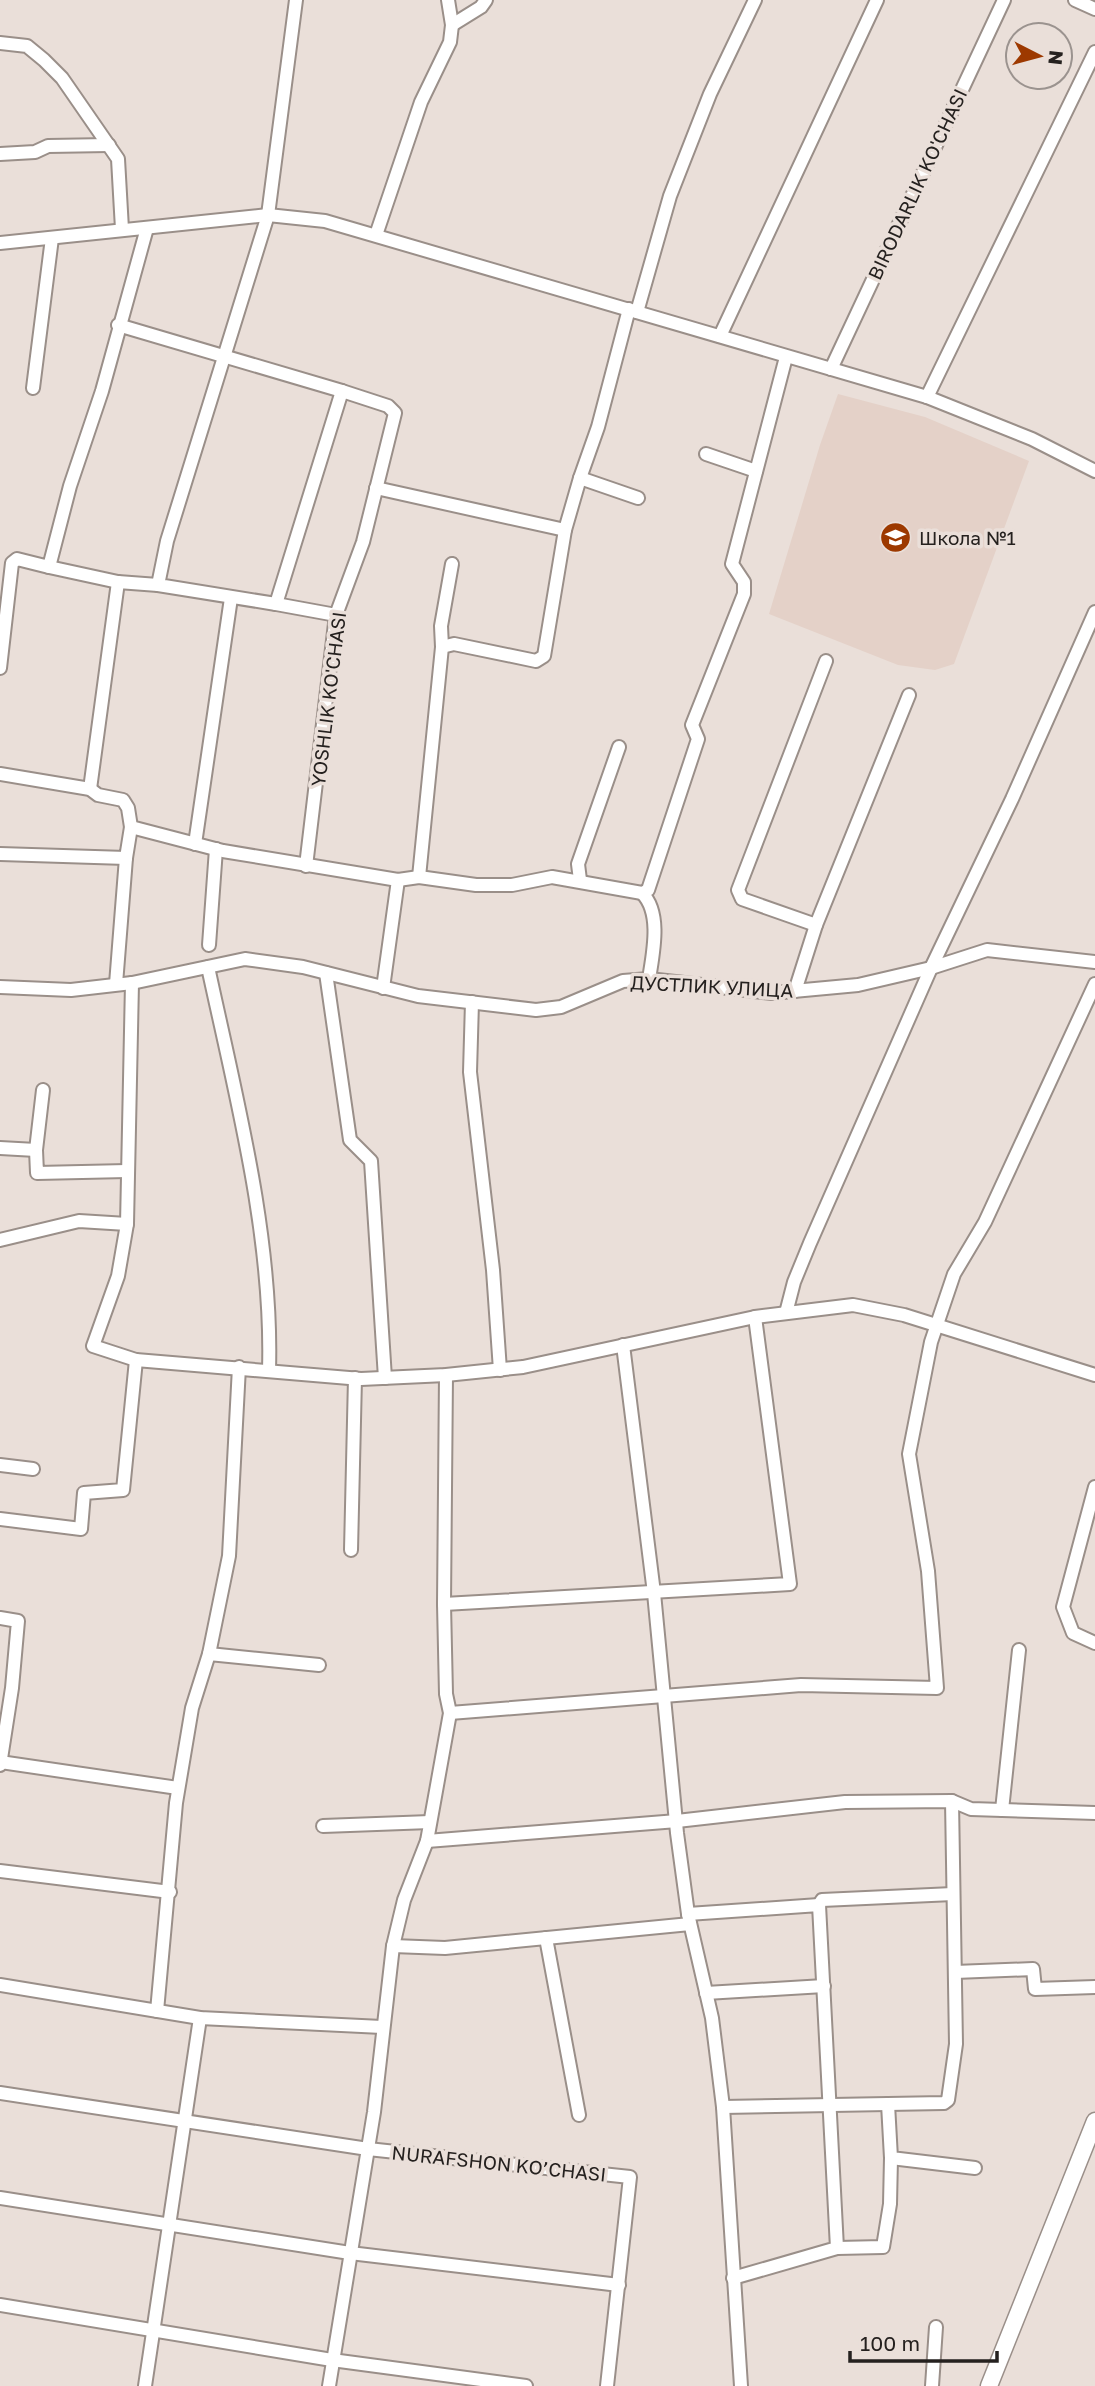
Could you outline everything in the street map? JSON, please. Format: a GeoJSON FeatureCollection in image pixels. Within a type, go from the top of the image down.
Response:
{"type":"FeatureCollection","features":[{"type":"Feature","properties":{"kind":"main road"},"geometry":{"type":"LineString","coordinates":[[989,2386],[1095,2121]]}},
{"type":"Feature","properties":{"kind":"street"},"geometry":{"type":"LineString","coordinates":[[158,585],[167,541],[268,215],[296,0]]}},
{"type":"Feature","properties":{"kind":"street"},"geometry":{"type":"LineString","coordinates":[[376,235],[421,102],[450,43],[452,25],[448,0]]}},
{"type":"Feature","properties":{"kind":"street"},"geometry":{"type":"LineString","coordinates":[[452,25],[481,7],[486,0]]}},
{"type":"Feature","properties":{"kind":"street"},"geometry":{"type":"LineString","coordinates":[[442,647],[454,644],[536,661],[544,656],[565,530],[633,310],[670,197],[710,93],[755,0]]}},
{"type":"Feature","properties":{"kind":"street"},"geometry":{"type":"LineString","coordinates":[[720,336],[877,0]]}},
{"type":"Feature","properties":{"kind":"street","name":"BIRODARLIK KO'CHASI"},"geometry":{"type":"LineString","coordinates":[[831,369],[1004,0]]}},
{"type":"Feature","properties":{"kind":"street"},"geometry":{"type":"LineString","coordinates":[[1074,0],[1095,9]]}},
{"type":"Feature","properties":{"kind":"street"},"geometry":{"type":"LineString","coordinates":[[0,43],[27,46],[44,60],[62,78],[109,145],[118,159],[122,177],[122,229]]}},
{"type":"Feature","properties":{"kind":"street"},"geometry":{"type":"LineString","coordinates":[[927,397],[1095,52]]}},
{"type":"Feature","properties":{"kind":"street"},"geometry":{"type":"LineString","coordinates":[[0,154],[35,152],[48,146],[109,145]]}},
{"type":"Feature","properties":{"kind":"street"},"geometry":{"type":"LineString","coordinates":[[0,243],[268,215],[325,221],[927,397],[1032,439],[1095,471]]}},
{"type":"Feature","properties":{"kind":"street"},"geometry":{"type":"LineString","coordinates":[[49,567],[70,486],[102,391],[118,325],[147,228]]}},
{"type":"Feature","properties":{"kind":"street"},"geometry":{"type":"LineString","coordinates":[[33,388],[52,238]]}},
{"type":"Feature","properties":{"kind":"street"},"geometry":{"type":"LineString","coordinates":[[118,325],[342,390],[276,604]]}},
{"type":"Feature","properties":{"kind":"street"},"geometry":{"type":"LineString","coordinates":[[642,893],[648,890],[698,739],[692,725],[699,702],[744,594],[744,582],[732,564],[786,357]]}},
{"type":"Feature","properties":{"kind":"street","name":"YOSHLIK KO'CHASI"},"geometry":{"type":"LineString","coordinates":[[306,866],[336,615],[363,542],[395,413],[388,406],[342,390]]}},
{"type":"Feature","properties":{"kind":"street"},"geometry":{"type":"LineString","coordinates":[[706,454],[756,471]]}},
{"type":"Feature","properties":{"kind":"street"},"geometry":{"type":"LineString","coordinates":[[580,478],[638,498]]}},
{"type":"Feature","properties":{"kind":"street"},"geometry":{"type":"LineString","coordinates":[[376,488],[565,530]]}},
{"type":"Feature","properties":{"kind":"street"},"geometry":{"type":"LineString","coordinates":[[0,668],[6,561],[18,559],[118,582],[158,585],[336,615]]}},
{"type":"Feature","properties":{"kind":"street"},"geometry":{"type":"LineString","coordinates":[[419,877],[442,647],[441,626],[452,564]]}},
{"type":"Feature","properties":{"kind":"street"},"geometry":{"type":"LineString","coordinates":[[90,789],[118,582]]}},
{"type":"Feature","properties":{"kind":"street"},"geometry":{"type":"LineString","coordinates":[[195,844],[231,598]]}},
{"type":"Feature","properties":{"kind":"street"},"geometry":{"type":"LineString","coordinates":[[786,1313],[794,1282],[810,1243],[931,968],[1012,799],[1095,612]]}},
{"type":"Feature","properties":{"kind":"street"},"geometry":{"type":"LineString","coordinates":[[816,925],[742,898],[738,890],[826,661]]}},
{"type":"Feature","properties":{"kind":"street"},"geometry":{"type":"LineString","coordinates":[[795,991],[816,925],[909,695]]}},
{"type":"Feature","properties":{"kind":"street"},"geometry":{"type":"LineString","coordinates":[[580,880],[578,864],[619,747]]}},
{"type":"Feature","properties":{"kind":"street"},"geometry":{"type":"LineString","coordinates":[[0,774],[90,789],[97,795],[123,800],[131,827],[116,984]]}},
{"type":"Feature","properties":{"kind":"street"},"geometry":{"type":"LineString","coordinates":[[131,827],[216,849],[398,880],[419,877],[476,885],[512,885],[552,877],[642,893],[651,902],[654,918],[649,979]]}},
{"type":"Feature","properties":{"kind":"street"},"geometry":{"type":"LineString","coordinates":[[209,945],[216,849]]}},
{"type":"Feature","properties":{"kind":"street"},"geometry":{"type":"LineString","coordinates":[[0,854],[126,858]]}},
{"type":"Feature","properties":{"kind":"street"},"geometry":{"type":"LineString","coordinates":[[383,988],[398,880]]}},
{"type":"Feature","properties":{"kind":"street","name":"ДУСТЛИК УЛИЦА"},"geometry":{"type":"LineString","coordinates":[[0,987],[71,990],[132,983],[245,959],[303,967],[418,996],[537,1010],[561,1007],[624,981],[649,979],[772,993],[858,985],[931,968],[987,950],[1095,962]]}},
{"type":"Feature","properties":{"kind":"street"},"geometry":{"type":"LineString","coordinates":[[208,967],[238,1108],[268,1288],[269,1370]]}},
{"type":"Feature","properties":{"kind":"street"},"geometry":{"type":"LineString","coordinates":[[326,974],[351,1140],[371,1161],[385,1378]]}},
{"type":"Feature","properties":{"kind":"street"},"geometry":{"type":"LineString","coordinates":[[132,983],[127,1224],[118,1276],[93,1346],[136,1360],[355,1378],[446,1375],[500,1370],[755,1317],[853,1305],[904,1315],[1095,1375]]}},
{"type":"Feature","properties":{"kind":"street"},"geometry":{"type":"LineString","coordinates":[[450,1713],[801,1685],[937,1688],[929,1571],[909,1454],[936,1326],[954,1274],[991,1210],[1095,984]]}},
{"type":"Feature","properties":{"kind":"street"},"geometry":{"type":"LineString","coordinates":[[472,1002],[470,1072],[493,1270],[500,1370]]}},
{"type":"Feature","properties":{"kind":"street"},"geometry":{"type":"LineString","coordinates":[[43,1090],[36,1150],[37,1173],[127,1171]]}},
{"type":"Feature","properties":{"kind":"street"},"geometry":{"type":"LineString","coordinates":[[0,1148],[36,1150]]}},
{"type":"Feature","properties":{"kind":"street"},"geometry":{"type":"LineString","coordinates":[[0,1240],[79,1221],[127,1224]]}},
{"type":"Feature","properties":{"kind":"street"},"geometry":{"type":"LineString","coordinates":[[444,1604],[790,1584],[755,1317]]}},
{"type":"Feature","properties":{"kind":"street"},"geometry":{"type":"LineString","coordinates":[[623,1345],[654,1593],[689,1919],[706,1993],[723,2107],[741,2386]]}},
{"type":"Feature","properties":{"kind":"street"},"geometry":{"type":"LineString","coordinates":[[0,1519],[81,1529],[84,1493],[122,1490],[136,1360]]}},
{"type":"Feature","properties":{"kind":"street"},"geometry":{"type":"LineString","coordinates":[[157,2011],[178,1788],[192,1708],[209,1654],[229,1556],[239,1367]]}},
{"type":"Feature","properties":{"kind":"street"},"geometry":{"type":"LineString","coordinates":[[329,2386],[368,2148],[393,1946],[404,1899],[427,1841],[450,1713],[446,1694],[444,1604],[446,1375]]}},
{"type":"Feature","properties":{"kind":"street"},"geometry":{"type":"LineString","coordinates":[[351,1550],[355,1378]]}},
{"type":"Feature","properties":{"kind":"street"},"geometry":{"type":"LineString","coordinates":[[0,1465],[33,1469]]}},
{"type":"Feature","properties":{"kind":"street"},"geometry":{"type":"LineString","coordinates":[[1095,1487],[1063,1607],[1073,1633],[1095,1643]]}},
{"type":"Feature","properties":{"kind":"street"},"geometry":{"type":"LineString","coordinates":[[0,1618],[18,1621],[12,1688],[0,1764],[178,1788]]}},
{"type":"Feature","properties":{"kind":"street"},"geometry":{"type":"LineString","coordinates":[[1002,1810],[1019,1650]]}},
{"type":"Feature","properties":{"kind":"street"},"geometry":{"type":"LineString","coordinates":[[209,1654],[319,1665]]}},
{"type":"Feature","properties":{"kind":"street"},"geometry":{"type":"LineString","coordinates":[[723,2107],[944,2103],[948,2100],[956,2044],[952,1801]]}},
{"type":"Feature","properties":{"kind":"street"},"geometry":{"type":"LineString","coordinates":[[427,1841],[677,1821],[845,1802],[952,1801],[971,1809],[1095,1813]]}},
{"type":"Feature","properties":{"kind":"street"},"geometry":{"type":"LineString","coordinates":[[323,1826],[430,1822]]}},
{"type":"Feature","properties":{"kind":"street"},"geometry":{"type":"LineString","coordinates":[[0,1871],[170,1892]]}},
{"type":"Feature","properties":{"kind":"street"},"geometry":{"type":"LineString","coordinates":[[837,2248],[827,2104],[819,1905],[822,1900],[953,1894]]}},
{"type":"Feature","properties":{"kind":"street"},"geometry":{"type":"LineString","coordinates":[[393,1946],[445,1948],[819,1905]]}},
{"type":"Feature","properties":{"kind":"street"},"geometry":{"type":"LineString","coordinates":[[546,1938],[579,2115]]}},
{"type":"Feature","properties":{"kind":"street"},"geometry":{"type":"LineString","coordinates":[[955,1972],[1033,1969],[1035,1989],[1095,1987]]}},
{"type":"Feature","properties":{"kind":"street"},"geometry":{"type":"LineString","coordinates":[[0,1985],[200,2018],[382,2027]]}},
{"type":"Feature","properties":{"kind":"street"},"geometry":{"type":"LineString","coordinates":[[706,1993],[824,1986]]}},
{"type":"Feature","properties":{"kind":"street"},"geometry":{"type":"LineString","coordinates":[[145,2386],[200,2018]]}},
{"type":"Feature","properties":{"kind":"street"},"geometry":{"type":"LineString","coordinates":[[0,2093],[368,2148]]}},
{"type":"Feature","properties":{"kind":"street"},"geometry":{"type":"LineString","coordinates":[[733,2277],[837,2248],[883,2248],[890,2204],[888,2104]]}},
{"type":"Feature","properties":{"kind":"street","name":"NURAFSHON KO’CHASI"},"geometry":{"type":"LineString","coordinates":[[368,2148],[630,2177],[607,2386]]}},
{"type":"Feature","properties":{"kind":"street"},"geometry":{"type":"LineString","coordinates":[[891,2158],[975,2168]]}},
{"type":"Feature","properties":{"kind":"street"},"geometry":{"type":"LineString","coordinates":[[0,2198],[350,2253],[619,2285]]}},
{"type":"Feature","properties":{"kind":"street"},"geometry":{"type":"LineString","coordinates":[[0,2305],[332,2360],[526,2386]]}},
{"type":"Feature","properties":{"kind":"street"},"geometry":{"type":"LineString","coordinates":[[932,2386],[936,2327]]}},
{"type":"Feature","properties":{"kind":"shaded area","name":"Школа №1"},"geometry":{"type":"Polygon","coordinates":[[[838,394],[925,417],[1029,461],[954,664],[935,670],[898,665],[769,614],[838,394]]]}},
{"type":"Feature","properties":{"kind":"place","name":"Школа №1"},"geometry":{"type":"Point","coordinates":[896,537]}}]}
